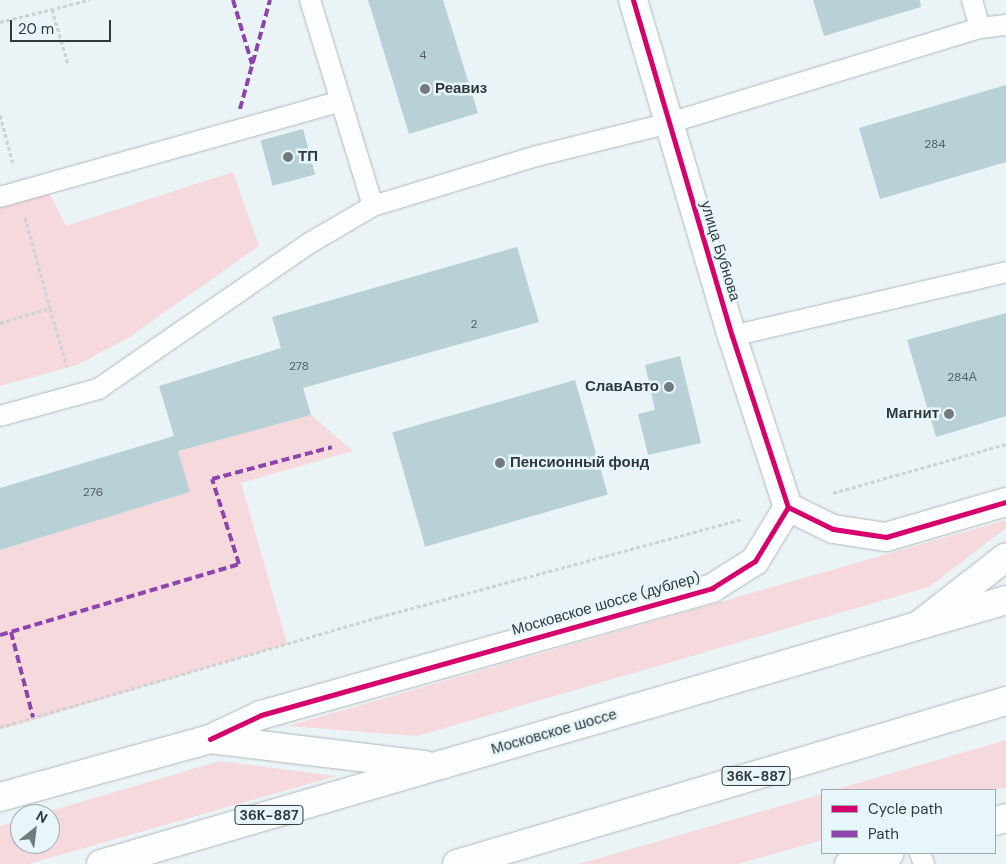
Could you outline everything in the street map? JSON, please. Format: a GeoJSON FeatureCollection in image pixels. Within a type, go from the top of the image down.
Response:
{"type":"FeatureCollection","features":[{"type":"Feature","properties":{"kind":"main road","name":"улица Бубнова"},"geometry":{"type":"LineString","coordinates":[[633,0],[732,336],[788,507]]}},
{"type":"Feature","properties":{"kind":"main road"},"geometry":{"type":"LineString","coordinates":[[788,507],[833,529],[886,537],[1006,502]]}},
{"type":"Feature","properties":{"kind":"main road","name":"Московское шоссе (дублер)"},"geometry":{"type":"LineString","coordinates":[[0,797],[210,739],[261,715],[712,588],[755,561],[788,507]]}},
{"type":"Feature","properties":{"kind":"main road"},"geometry":{"type":"LineString","coordinates":[[918,626],[1006,557]]}},
{"type":"Feature","properties":{"kind":"main road","name":"Московское шоссе"},"geometry":{"type":"LineString","coordinates":[[101,864],[1006,600]]}},
{"type":"Feature","properties":{"kind":"main road","name":"36К-887"},"geometry":{"type":"LineString","coordinates":[[457,864],[498,857],[1006,702]]}},
{"type":"Feature","properties":{"kind":"main road"},"geometry":{"type":"LineString","coordinates":[[210,739],[436,767]]}},
{"type":"Feature","properties":{"kind":"main road"},"geometry":{"type":"LineString","coordinates":[[849,864],[886,854]]}},
{"type":"Feature","properties":{"kind":"lane"},"geometry":{"type":"LineString","coordinates":[[310,0],[373,206]]}},
{"type":"Feature","properties":{"kind":"lane"},"geometry":{"type":"LineString","coordinates":[[972,0],[980,28]]}},
{"type":"Feature","properties":{"kind":"lane"},"geometry":{"type":"LineString","coordinates":[[0,416],[98,389],[308,244],[373,206],[537,156],[669,123],[980,28],[1006,25]]}},
{"type":"Feature","properties":{"kind":"lane"},"geometry":{"type":"LineString","coordinates":[[11,187],[341,101]]}},
{"type":"Feature","properties":{"kind":"lane"},"geometry":{"type":"LineString","coordinates":[[732,336],[1006,272]]}},
{"type":"Feature","properties":{"kind":"path"},"geometry":{"type":"LineString","coordinates":[[0,22],[89,0]]}},
{"type":"Feature","properties":{"kind":"path"},"geometry":{"type":"LineString","coordinates":[[52,9],[68,64]]}},
{"type":"Feature","properties":{"kind":"path"},"geometry":{"type":"LineString","coordinates":[[0,117],[11,187],[67,368]]}},
{"type":"Feature","properties":{"kind":"path"},"geometry":{"type":"LineString","coordinates":[[0,323],[50,308]]}},
{"type":"Feature","properties":{"kind":"path"},"geometry":{"type":"LineString","coordinates":[[0,727],[379,617],[788,507],[886,476],[1006,444]]}},
{"type":"Feature","properties":{"kind":"shaded area"},"geometry":{"type":"Polygon","coordinates":[[[233,172],[259,246],[128,338],[77,365],[0,386],[0,205],[48,191],[66,226],[233,172]]]}},
{"type":"Feature","properties":{"kind":"shaded area"},"geometry":{"type":"Polygon","coordinates":[[[311,415],[353,451],[241,483],[287,644],[0,730],[0,550],[190,492],[178,451],[311,415]]]}},
{"type":"Feature","properties":{"kind":"shaded area"},"geometry":{"type":"Polygon","coordinates":[[[1006,520],[1006,528],[929,587],[417,736],[288,726],[1006,520]]]}},
{"type":"Feature","properties":{"kind":"shaded area"},"geometry":{"type":"Polygon","coordinates":[[[1006,740],[1006,787],[996,790],[837,789],[1006,740]]]}},
{"type":"Feature","properties":{"kind":"shaded area"},"geometry":{"type":"Polygon","coordinates":[[[220,761],[336,776],[28,864],[0,864],[0,826],[10,823],[10,854],[60,854],[60,808],[220,761]]]}},
{"type":"Feature","properties":{"kind":"shaded area"},"geometry":{"type":"Polygon","coordinates":[[[821,794],[821,840],[738,864],[579,864],[821,794]]]}},
{"type":"Feature","properties":{"kind":"building"},"geometry":{"type":"Polygon","coordinates":[[[368,0],[443,0],[478,113],[409,134],[368,0]]]}},
{"type":"Feature","properties":{"kind":"building"},"geometry":{"type":"Polygon","coordinates":[[[813,0],[920,0],[921,7],[824,36],[813,0]]]}},
{"type":"Feature","properties":{"kind":"building"},"geometry":{"type":"Polygon","coordinates":[[[1006,85],[1006,162],[880,199],[859,128],[1006,85]]]}},
{"type":"Feature","properties":{"kind":"building","name":"ТП"},"geometry":{"type":"Polygon","coordinates":[[[303,129],[315,174],[273,186],[260,140],[303,129]]]}},
{"type":"Feature","properties":{"kind":"building"},"geometry":{"type":"Polygon","coordinates":[[[517,247],[539,322],[303,388],[311,415],[178,451],[190,492],[0,550],[0,488],[174,436],[159,386],[281,348],[272,317],[517,247]]]}},
{"type":"Feature","properties":{"kind":"building"},"geometry":{"type":"Polygon","coordinates":[[[1006,313],[1006,416],[936,437],[907,340],[1006,313]]]}},
{"type":"Feature","properties":{"kind":"building","name":"СлавАвто"},"geometry":{"type":"Polygon","coordinates":[[[680,356],[701,443],[648,455],[638,414],[655,410],[645,365],[680,356]]]}},
{"type":"Feature","properties":{"kind":"building","name":"Пенсионный фонд"},"geometry":{"type":"Polygon","coordinates":[[[575,380],[608,494],[425,547],[392,432],[575,380]]]}},
{"type":"Feature","properties":{"kind":"marked path"},"geometry":{"type":"LineString","coordinates":[[233,0],[252,64]]}},
{"type":"Feature","properties":{"kind":"marked path"},"geometry":{"type":"LineString","coordinates":[[240,109],[270,0]]}},
{"type":"Feature","properties":{"kind":"marked path"},"geometry":{"type":"LineString","coordinates":[[0,635],[239,564],[212,479],[332,447]]}},
{"type":"Feature","properties":{"kind":"marked path"},"geometry":{"type":"LineString","coordinates":[[11,632],[33,717]]}},
{"type":"Feature","properties":{"kind":"cycle path"},"geometry":{"type":"LineString","coordinates":[[633,0],[732,336],[788,507]]}},
{"type":"Feature","properties":{"kind":"cycle path"},"geometry":{"type":"LineString","coordinates":[[788,507],[833,529],[886,537],[1006,502]]}},
{"type":"Feature","properties":{"kind":"cycle path"},"geometry":{"type":"LineString","coordinates":[[210,739],[261,715],[712,588],[755,561],[788,507]]}},
{"type":"Feature","properties":{"kind":"place","name":"Реавиз"},"geometry":{"type":"Point","coordinates":[425,89]}},
{"type":"Feature","properties":{"kind":"place","name":"ТП"},"geometry":{"type":"Point","coordinates":[288,157]}},
{"type":"Feature","properties":{"kind":"place","name":"СлавАвто"},"geometry":{"type":"Point","coordinates":[669,387]}},
{"type":"Feature","properties":{"kind":"place","name":"Магнит"},"geometry":{"type":"Point","coordinates":[949,414]}},
{"type":"Feature","properties":{"kind":"place","name":"Пенсионный фонд"},"geometry":{"type":"Point","coordinates":[500,463]}}]}
